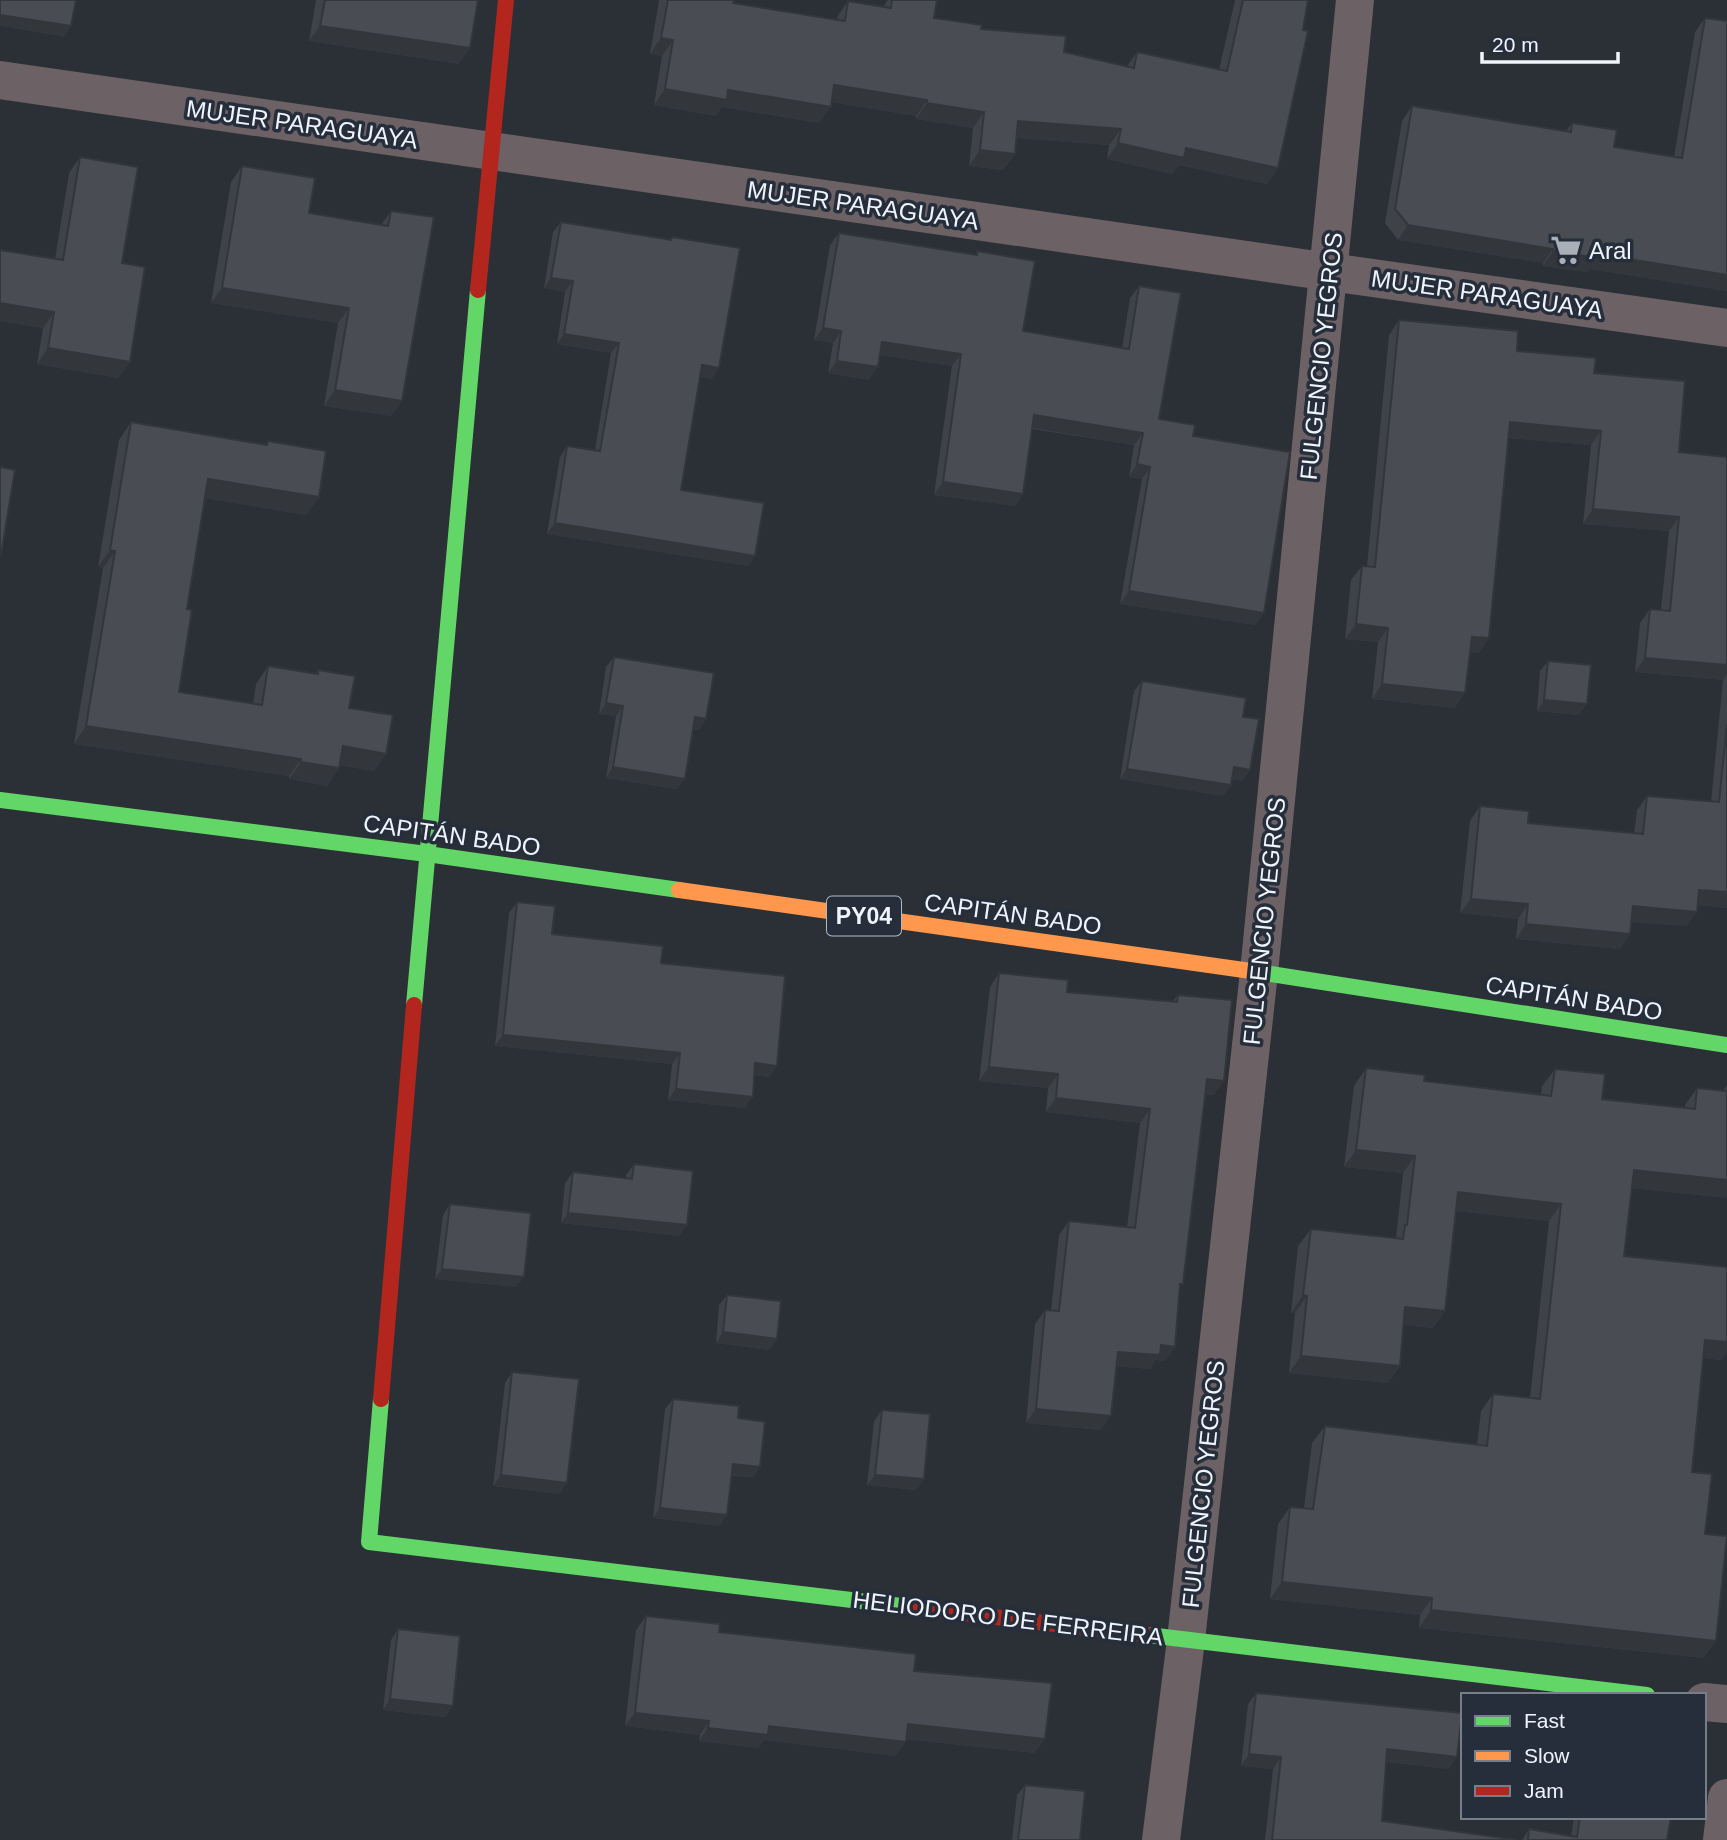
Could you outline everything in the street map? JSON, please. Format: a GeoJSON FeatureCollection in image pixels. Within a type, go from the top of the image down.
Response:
{"type":"FeatureCollection","features":[{"type":"Feature","properties":{"kind":"street"},"geometry":{"type":"LineString","coordinates":[[427,854],[506,0]]}},
{"type":"Feature","properties":{"kind":"street","name":"FULGENCIO YEGROS"},"geometry":{"type":"LineString","coordinates":[[1161,1840],[1186,1640],[1259,972],[1355,0]]}},
{"type":"Feature","properties":{"kind":"street","name":"MUJER PARAGUAYA"},"geometry":{"type":"LineString","coordinates":[[0,80],[1727,328]]}},
{"type":"Feature","properties":{"kind":"street","name":"CAPITÁN BADO"},"geometry":{"type":"LineString","coordinates":[[0,800],[427,854],[1259,972],[1727,1045]]}},
{"type":"Feature","properties":{"kind":"street","name":"HELIODORO DE FERREIRA"},"geometry":{"type":"LineString","coordinates":[[427,854],[369,1542],[1630,1693]]}},
{"type":"Feature","properties":{"kind":"street"},"geometry":{"type":"LineString","coordinates":[[1706,1702],[1727,1704]]}},
{"type":"Feature","properties":{"kind":"street"},"geometry":{"type":"LineString","coordinates":[[1722,1840],[1727,1798]]}},
{"type":"Feature","properties":{"kind":"building"},"geometry":{"type":"Polygon","coordinates":[[[0,0],[76,0],[71,26],[0,15],[0,0]]]}},
{"type":"Feature","properties":{"kind":"building"},"geometry":{"type":"Polygon","coordinates":[[[325,0],[478,0],[470,48],[320,26],[325,0]]]}},
{"type":"Feature","properties":{"kind":"building"},"geometry":{"type":"Polygon","coordinates":[[[668,0],[734,0],[733,3],[845,21],[848,1],[891,8],[892,0],[937,0],[934,18],[982,25],[981,29],[1066,36],[1064,52],[1134,68],[1137,52],[1227,71],[1243,0],[1308,0],[1303,30],[1308,31],[1278,168],[1186,148],[1184,158],[1118,143],[1121,129],[1018,121],[1015,154],[980,150],[984,112],[834,85],[831,107],[728,90],[727,100],[665,89],[673,40],[661,38],[668,0]]]}},
{"type":"Feature","properties":{"kind":"building"},"geometry":{"type":"Polygon","coordinates":[[[1705,18],[1727,21],[1727,275],[1598,254],[1598,258],[1553,251],[1408,225],[1395,209],[1412,106],[1571,132],[1572,123],[1617,130],[1614,147],[1682,158],[1705,18]]]}},
{"type":"Feature","properties":{"kind":"building"},"geometry":{"type":"Polygon","coordinates":[[[80,157],[138,167],[122,263],[145,267],[130,362],[48,348],[54,312],[0,303],[0,250],[63,260],[80,157]]]}},
{"type":"Feature","properties":{"kind":"building"},"geometry":{"type":"Polygon","coordinates":[[[242,166],[315,178],[309,213],[388,226],[391,211],[434,217],[402,401],[335,390],[349,308],[222,288],[242,166]]]}},
{"type":"Feature","properties":{"kind":"building"},"geometry":{"type":"Polygon","coordinates":[[[561,222],[740,248],[719,368],[702,365],[681,490],[764,503],[755,556],[555,523],[567,446],[600,451],[619,343],[564,334],[573,281],[551,278],[561,222]]]}},
{"type":"Feature","properties":{"kind":"building"},"geometry":{"type":"Polygon","coordinates":[[[839,233],[977,255],[977,251],[1035,261],[1023,331],[1129,349],[1139,286],[1181,293],[1159,419],[1195,425],[1193,436],[1290,452],[1264,613],[1129,591],[1150,467],[1137,464],[1143,433],[1034,415],[1023,494],[943,482],[961,354],[882,342],[878,367],[837,361],[841,331],[823,328],[839,233]]]}},
{"type":"Feature","properties":{"kind":"building"},"geometry":{"type":"Polygon","coordinates":[[[1399,320],[1518,331],[1517,351],[1596,358],[1594,373],[1685,381],[1679,452],[1727,457],[1727,665],[1645,658],[1650,609],[1670,611],[1679,517],[1593,509],[1601,431],[1510,422],[1489,638],[1472,637],[1465,693],[1382,684],[1388,628],[1356,624],[1362,566],[1375,567],[1399,320]]]}},
{"type":"Feature","properties":{"kind":"building"},"geometry":{"type":"Polygon","coordinates":[[[131,422],[267,445],[268,441],[326,451],[319,497],[208,479],[187,609],[192,610],[179,692],[262,705],[268,666],[318,674],[318,670],[355,676],[349,708],[393,715],[386,754],[343,746],[339,768],[301,762],[301,759],[86,726],[115,551],[110,550],[131,422]]]}},
{"type":"Feature","properties":{"kind":"building"},"geometry":{"type":"Polygon","coordinates":[[[0,467],[15,470],[1,555],[0,555],[0,467]]]}},
{"type":"Feature","properties":{"kind":"building"},"geometry":{"type":"Polygon","coordinates":[[[614,657],[714,673],[706,719],[695,717],[685,779],[613,767],[623,706],[606,703],[614,657]]]}},
{"type":"Feature","properties":{"kind":"building"},"geometry":{"type":"Polygon","coordinates":[[[1548,661],[1591,665],[1587,704],[1544,700],[1548,661]]]}},
{"type":"Feature","properties":{"kind":"building"},"geometry":{"type":"Polygon","coordinates":[[[1142,681],[1246,698],[1243,717],[1259,719],[1250,770],[1234,767],[1231,785],[1127,769],[1142,681]]]}},
{"type":"Feature","properties":{"kind":"building"},"geometry":{"type":"Polygon","coordinates":[[[1727,724],[1727,892],[1699,890],[1697,912],[1633,906],[1630,934],[1526,924],[1528,904],[1471,899],[1480,806],[1529,811],[1528,823],[1643,834],[1647,796],[1719,802],[1727,724]]]}},
{"type":"Feature","properties":{"kind":"building"},"geometry":{"type":"Polygon","coordinates":[[[517,902],[555,906],[552,934],[663,946],[661,963],[785,976],[777,1066],[755,1063],[753,1097],[676,1089],[680,1053],[503,1035],[517,902]]]}},
{"type":"Feature","properties":{"kind":"building"},"geometry":{"type":"Polygon","coordinates":[[[999,973],[1068,980],[1067,992],[1177,1002],[1178,995],[1232,1000],[1224,1081],[1207,1079],[1183,1284],[1180,1284],[1175,1347],[1161,1345],[1160,1355],[1118,1352],[1111,1416],[1036,1409],[1045,1310],[1059,1311],[1069,1221],[1135,1228],[1150,1109],[1056,1098],[1058,1074],[989,1067],[999,973]]]}},
{"type":"Feature","properties":{"kind":"building"},"geometry":{"type":"Polygon","coordinates":[[[1366,1068],[1425,1075],[1424,1081],[1551,1096],[1555,1069],[1605,1074],[1602,1099],[1695,1109],[1697,1088],[1727,1091],[1727,1180],[1634,1170],[1624,1256],[1727,1267],[1727,1342],[1705,1340],[1692,1472],[1712,1474],[1705,1534],[1727,1536],[1716,1641],[1431,1610],[1432,1598],[1282,1582],[1290,1507],[1313,1509],[1325,1426],[1487,1446],[1493,1394],[1540,1399],[1561,1204],[1458,1192],[1445,1311],[1405,1307],[1400,1366],[1301,1356],[1307,1296],[1303,1295],[1311,1229],[1403,1239],[1407,1225],[1415,1156],[1356,1150],[1366,1068]]]}},
{"type":"Feature","properties":{"kind":"building"},"geometry":{"type":"Polygon","coordinates":[[[634,1164],[693,1171],[687,1225],[568,1213],[573,1172],[632,1179],[634,1164]]]}},
{"type":"Feature","properties":{"kind":"building"},"geometry":{"type":"Polygon","coordinates":[[[450,1204],[531,1213],[524,1277],[442,1269],[450,1204]]]}},
{"type":"Feature","properties":{"kind":"building"},"geometry":{"type":"Polygon","coordinates":[[[727,1295],[781,1301],[777,1339],[723,1332],[727,1295]]]}},
{"type":"Feature","properties":{"kind":"building"},"geometry":{"type":"Polygon","coordinates":[[[512,1372],[579,1379],[567,1483],[501,1475],[512,1372]]]}},
{"type":"Feature","properties":{"kind":"building"},"geometry":{"type":"Polygon","coordinates":[[[673,1399],[739,1406],[738,1418],[765,1422],[760,1467],[733,1464],[727,1515],[660,1508],[673,1399]]]}},
{"type":"Feature","properties":{"kind":"building"},"geometry":{"type":"Polygon","coordinates":[[[882,1410],[930,1414],[924,1479],[875,1475],[882,1410]]]}},
{"type":"Feature","properties":{"kind":"building"},"geometry":{"type":"Polygon","coordinates":[[[646,1616],[720,1624],[719,1632],[916,1654],[914,1671],[1052,1683],[1045,1739],[908,1724],[906,1742],[769,1726],[768,1735],[708,1728],[709,1721],[635,1713],[646,1616]]]}},
{"type":"Feature","properties":{"kind":"building"},"geometry":{"type":"Polygon","coordinates":[[[398,1629],[460,1636],[453,1706],[390,1699],[398,1629]]]}},
{"type":"Feature","properties":{"kind":"building"},"geometry":{"type":"Polygon","coordinates":[[[1256,1693],[1461,1713],[1457,1757],[1387,1749],[1382,1821],[1517,1840],[1272,1840],[1281,1757],[1249,1754],[1256,1693]]]}},
{"type":"Feature","properties":{"kind":"building"},"geometry":{"type":"Polygon","coordinates":[[[1025,1785],[1085,1791],[1080,1840],[1018,1840],[1025,1785]]]}},
{"type":"Feature","properties":{"kind":"building"},"geometry":{"type":"Polygon","coordinates":[[[1580,1819],[1671,1819],[1667,1840],[1528,1840],[1529,1829],[1577,1837],[1580,1819]]]}},
{"type":"Feature","properties":{"kind":"traffic: fast"},"geometry":{"type":"LineString","coordinates":[[414,1005],[478,290]]}},
{"type":"Feature","properties":{"kind":"traffic: fast"},"geometry":{"type":"LineString","coordinates":[[0,800],[427,854],[679,890]]}},
{"type":"Feature","properties":{"kind":"traffic: fast"},"geometry":{"type":"LineString","coordinates":[[1251,971],[1727,1045]]}},
{"type":"Feature","properties":{"kind":"traffic: fast"},"geometry":{"type":"LineString","coordinates":[[381,1399],[369,1542],[910,1607]]}},
{"type":"Feature","properties":{"kind":"traffic: fast"},"geometry":{"type":"LineString","coordinates":[[1148,1635],[1630,1693]]}},
{"type":"Feature","properties":{"kind":"traffic: slow"},"geometry":{"type":"LineString","coordinates":[[679,890],[1251,971]]}},
{"type":"Feature","properties":{"kind":"traffic: jam"},"geometry":{"type":"LineString","coordinates":[[478,290],[506,0]]}},
{"type":"Feature","properties":{"kind":"traffic: jam"},"geometry":{"type":"LineString","coordinates":[[381,1399],[414,1005]]}},
{"type":"Feature","properties":{"kind":"traffic: jam"},"geometry":{"type":"LineString","coordinates":[[910,1607],[1148,1635]]}},
{"type":"Feature","properties":{"kind":"place","name":"Aral"},"geometry":{"type":"Point","coordinates":[1566,250]}}]}
